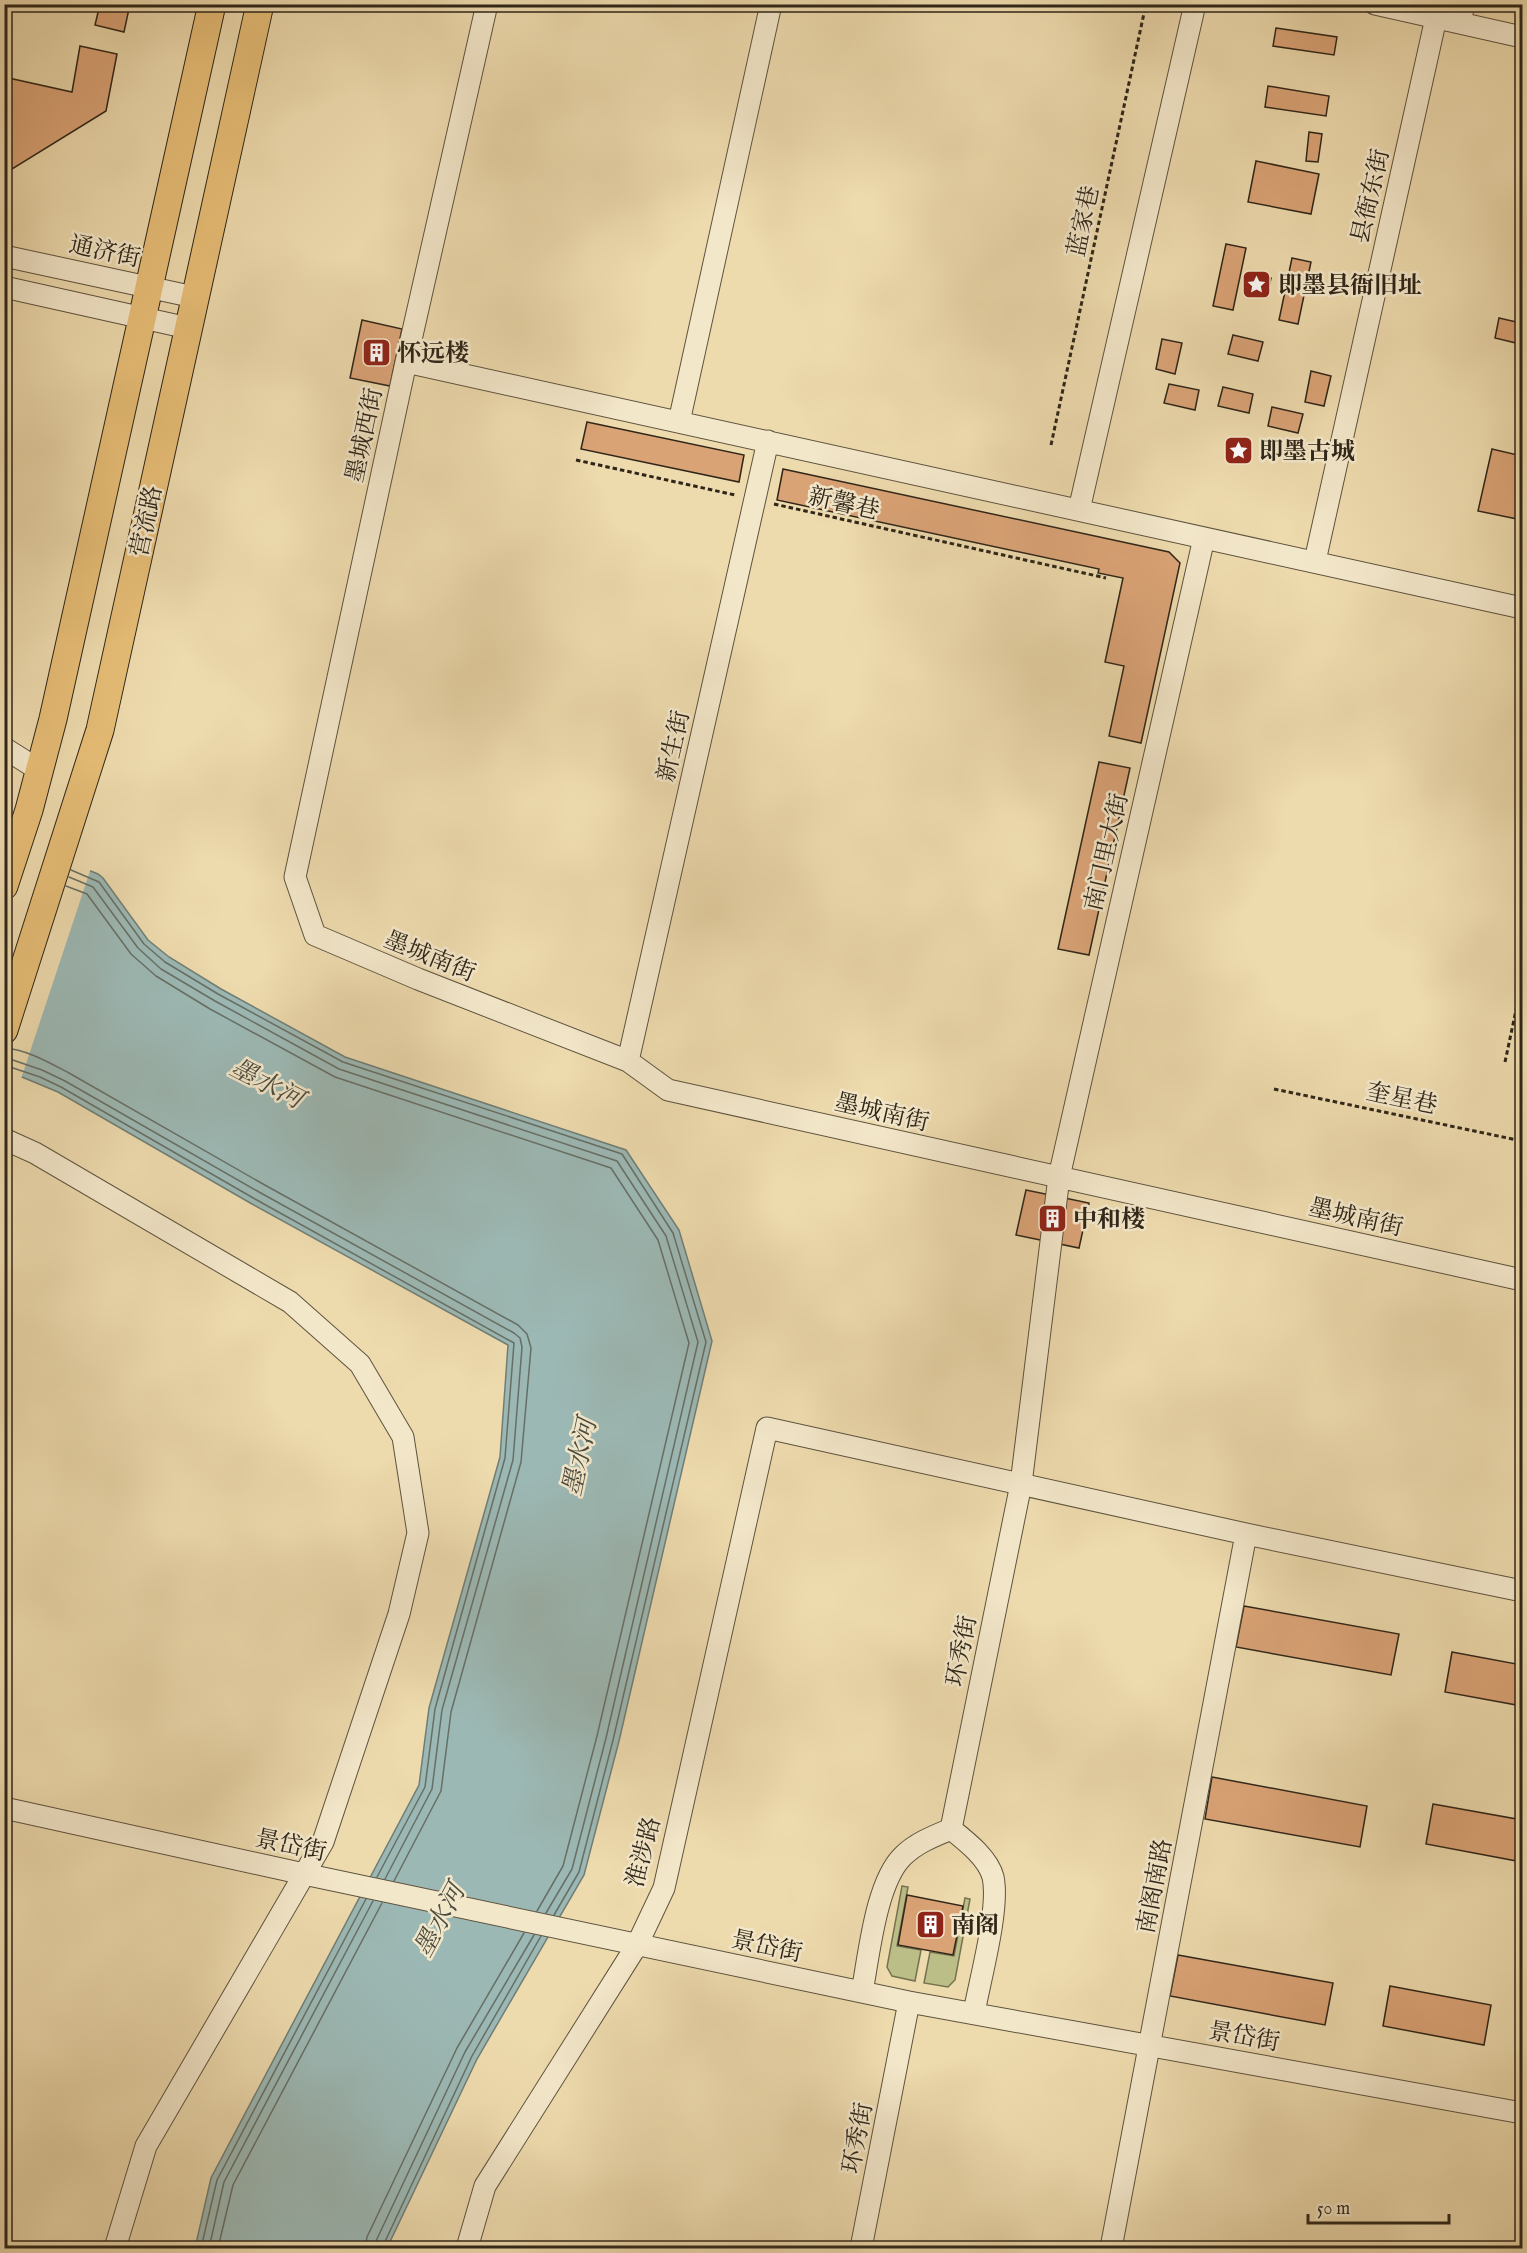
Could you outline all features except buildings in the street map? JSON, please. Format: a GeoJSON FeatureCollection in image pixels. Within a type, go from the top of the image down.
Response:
{"type":"FeatureCollection","features":[{"type":"Feature","properties":{"kind":"main road","name":"营流路"},"geometry":{"type":"LineString","coordinates":[[4,886],[29,810],[53,719],[212,4]]}},
{"type":"Feature","properties":{"kind":"main road","name":"营流路"},"geometry":{"type":"LineString","coordinates":[[4,1030],[100,730],[260,4]]}},
{"type":"Feature","properties":{"kind":"street","name":"墨城西街"},"geometry":{"type":"LineString","coordinates":[[295,877],[406,362],[487,4]]}},
{"type":"Feature","properties":{"kind":"street"},"geometry":{"type":"LineString","coordinates":[[679,422],[771,4]]}},
{"type":"Feature","properties":{"kind":"street"},"geometry":{"type":"LineString","coordinates":[[1079,510],[1195,4]]}},
{"type":"Feature","properties":{"kind":"street"},"geometry":{"type":"LineString","coordinates":[[1375,4],[1436,18],[1462,14],[1522,37]]}},
{"type":"Feature","properties":{"kind":"street","name":"县衙东街"},"geometry":{"type":"LineString","coordinates":[[1315,561],[1436,18]]}},
{"type":"Feature","properties":{"kind":"street","name":"通济街"},"geometry":{"type":"LineString","coordinates":[[4,255],[194,297]]}},
{"type":"Feature","properties":{"kind":"street"},"geometry":{"type":"LineString","coordinates":[[4,287],[188,328]]}},
{"type":"Feature","properties":{"kind":"street"},"geometry":{"type":"LineString","coordinates":[[406,362],[1315,561],[1522,609]]}},
{"type":"Feature","properties":{"kind":"street","name":"新生街"},"geometry":{"type":"LineString","coordinates":[[628,1061],[768,441]]}},
{"type":"Feature","properties":{"kind":"street","name":"南门里大街"},"geometry":{"type":"LineString","coordinates":[[1021,1484],[1059,1177],[1204,538]]}},
{"type":"Feature","properties":{"kind":"street"},"geometry":{"type":"LineString","coordinates":[[4,748],[39,770]]}},
{"type":"Feature","properties":{"kind":"street","name":"墨城南街"},"geometry":{"type":"LineString","coordinates":[[295,877],[315,935],[417,979],[628,1061],[668,1090],[1522,1280]]}},
{"type":"Feature","properties":{"kind":"street"},"geometry":{"type":"LineString","coordinates":[[4,1139],[35,1153],[290,1302],[360,1364],[403,1437],[418,1533],[399,1614],[323,1842],[146,2146],[115,2248]]}},
{"type":"Feature","properties":{"kind":"street","name":"淮涉路"},"geometry":{"type":"LineString","coordinates":[[467,2248],[485,2186],[637,1945],[663,1888],[767,1428],[1021,1484]]}},
{"type":"Feature","properties":{"kind":"street"},"geometry":{"type":"LineString","coordinates":[[1021,1484],[1522,1591]]}},
{"type":"Feature","properties":{"kind":"street","name":"环秀街"},"geometry":{"type":"LineString","coordinates":[[951,1829],[1021,1484]]}},
{"type":"Feature","properties":{"kind":"street","name":"南阁南路"},"geometry":{"type":"LineString","coordinates":[[1111,2248],[1246,1533]]}},
{"type":"Feature","properties":{"kind":"street","name":"景岱街"},"geometry":{"type":"LineString","coordinates":[[4,1808],[909,2002],[1522,2113]]}},
{"type":"Feature","properties":{"kind":"street"},"geometry":{"type":"LineString","coordinates":[[862,1992],[884,1885],[902,1856],[925,1840],[951,1829],[976,1849],[993,1876],[994,1906],[974,2013]]}},
{"type":"Feature","properties":{"kind":"street","name":"环秀街"},"geometry":{"type":"LineString","coordinates":[[861,2248],[909,2002]]}},
{"type":"Feature","properties":{"kind":"path","name":"蓝家巷"},"geometry":{"type":"LineString","coordinates":[[1051,445],[1146,4]]}},
{"type":"Feature","properties":{"kind":"path","name":"新馨巷"},"geometry":{"type":"LineString","coordinates":[[576,460],[1106,578]]}},
{"type":"Feature","properties":{"kind":"path"},"geometry":{"type":"LineString","coordinates":[[1505,1062],[1522,982]]}},
{"type":"Feature","properties":{"kind":"path","name":"奎星巷"},"geometry":{"type":"LineString","coordinates":[[1274,1089],[1522,1141]]}},
{"type":"Feature","properties":{"kind":"green space"},"geometry":{"type":"Polygon","coordinates":[[[902,1886],[908,1887],[897,1946],[921,1950],[915,1981],[892,1976],[887,1967],[902,1886]]]}},
{"type":"Feature","properties":{"kind":"green space"},"geometry":{"type":"Polygon","coordinates":[[[965,1898],[970,1899],[955,1980],[948,1987],[924,1983],[930,1952],[954,1956],[965,1898]]]}},
{"type":"Feature","properties":{"kind":"water","name":"墨水河"},"geometry":{"type":"Polygon","coordinates":[[[4,837],[98,874],[148,940],[169,957],[221,989],[345,1057],[626,1150],[679,1230],[712,1341],[619,1741],[584,1875],[477,2059],[387,2248],[195,2248],[211,2178],[419,1785],[429,1708],[500,1457],[508,1345],[252,1204],[58,1092],[5,1070],[4,837]]]}},
{"type":"Feature","properties":{"kind":"pier"},"geometry":{"type":"Polygon","coordinates":[[[4,834],[91,868],[21,1079],[4,1073],[4,834]]]}},
{"type":"Feature","properties":{"kind":"place","name":"即墨县衙旧址"},"geometry":{"type":"Point","coordinates":[1257,285]}},
{"type":"Feature","properties":{"kind":"place","name":"怀远楼"},"geometry":{"type":"Point","coordinates":[376,353]}},
{"type":"Feature","properties":{"kind":"place","name":"即墨古城"},"geometry":{"type":"Point","coordinates":[1238,451]}},
{"type":"Feature","properties":{"kind":"place","name":"中和楼"},"geometry":{"type":"Point","coordinates":[1052,1219]}},
{"type":"Feature","properties":{"kind":"place","name":"南阁"},"geometry":{"type":"Point","coordinates":[930,1925]}}]}
